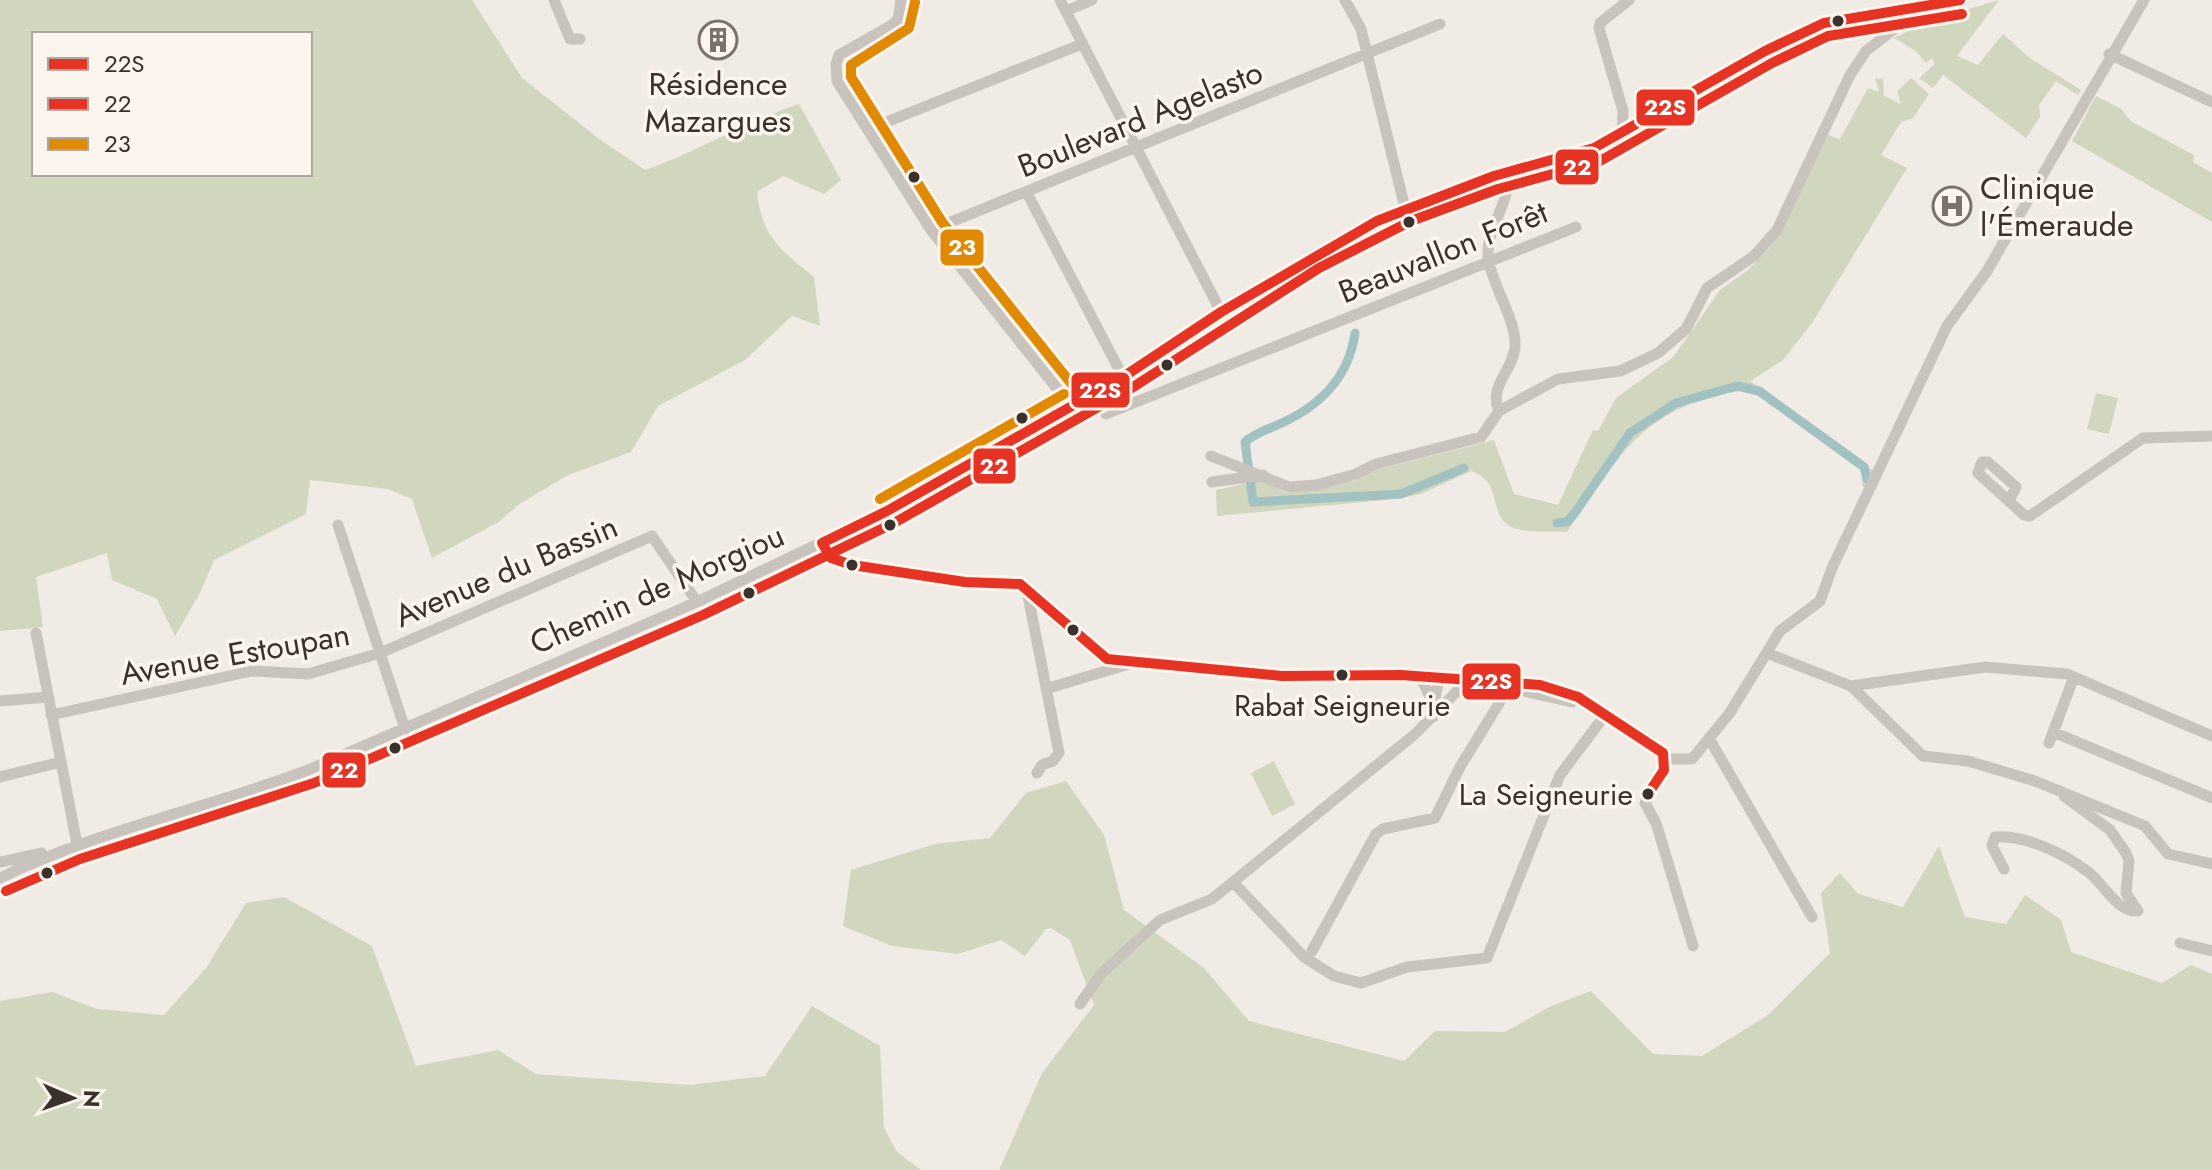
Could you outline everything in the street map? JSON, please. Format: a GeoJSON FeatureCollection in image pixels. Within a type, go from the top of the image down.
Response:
{"type":"FeatureCollection","features":[{"type":"Feature","properties":{"kind":"street"},"geometry":{"type":"LineString","coordinates":[[554,0],[570,39],[580,39]]}},
{"type":"Feature","properties":{"kind":"street"},"geometry":{"type":"LineString","coordinates":[[901,0],[898,19],[839,55],[835,71],[837,81],[931,230],[1071,406]]}},
{"type":"Feature","properties":{"kind":"street"},"geometry":{"type":"LineString","coordinates":[[1092,0],[1063,6],[1221,312]]}},
{"type":"Feature","properties":{"kind":"street"},"geometry":{"type":"LineString","coordinates":[[1345,0],[1359,23],[1405,208]]}},
{"type":"Feature","properties":{"kind":"street"},"geometry":{"type":"LineString","coordinates":[[1622,135],[1623,111],[1599,28],[1600,23],[1629,0]]}},
{"type":"Feature","properties":{"kind":"street","name":"Chemin de Morgiou"},"geometry":{"type":"LineString","coordinates":[[0,877],[51,852],[259,789],[697,602],[822,543],[887,511],[1123,377],[1312,256],[1405,208],[1507,173],[1568,158],[1622,135],[1798,34],[1850,16],[1960,0]]}},
{"type":"Feature","properties":{"kind":"street"},"geometry":{"type":"LineString","coordinates":[[822,543],[831,558],[852,565],[965,582],[1010,581],[1027,591],[1107,659],[1282,676],[1469,679],[1562,692],[1651,742],[1666,759],[1692,759],[1710,740],[1780,631],[1820,601],[1838,555],[1940,340],[1987,271],[2109,54],[2144,0]]}},
{"type":"Feature","properties":{"kind":"street"},"geometry":{"type":"LineString","coordinates":[[1211,456],[1289,487],[1316,485],[1356,474],[1376,464],[1481,437],[1499,411],[1565,376],[1620,371],[1658,353],[1686,329],[1707,288],[1754,256],[1777,230],[1850,75],[1866,51],[1903,22],[1903,8]]}},
{"type":"Feature","properties":{"kind":"street","name":"Boulevard Agelasto"},"geometry":{"type":"LineString","coordinates":[[931,230],[1440,24]]}},
{"type":"Feature","properties":{"kind":"street"},"geometry":{"type":"LineString","coordinates":[[879,125],[1082,44]]}},
{"type":"Feature","properties":{"kind":"street"},"geometry":{"type":"LineString","coordinates":[[2109,54],[2212,102]]}},
{"type":"Feature","properties":{"kind":"street"},"geometry":{"type":"LineString","coordinates":[[1499,411],[1495,402],[1497,388],[1515,348],[1489,263],[1490,238],[1507,200],[1507,173]]}},
{"type":"Feature","properties":{"kind":"street"},"geometry":{"type":"LineString","coordinates":[[1027,193],[1123,377]]}},
{"type":"Feature","properties":{"kind":"street","name":"Beauvallon Forêt"},"geometry":{"type":"LineString","coordinates":[[1106,414],[1576,227]]}},
{"type":"Feature","properties":{"kind":"street"},"geometry":{"type":"LineString","coordinates":[[2009,501],[2024,515],[2032,516],[2143,438],[2212,436]]}},
{"type":"Feature","properties":{"kind":"street"},"geometry":{"type":"LineString","coordinates":[[1212,482],[1264,475]]}},
{"type":"Feature","properties":{"kind":"street"},"geometry":{"type":"LineString","coordinates":[[338,525],[405,729]]}},
{"type":"Feature","properties":{"kind":"street","name":"Avenue du Bassin"},"geometry":{"type":"LineString","coordinates":[[380,653],[652,536],[697,602]]}},
{"type":"Feature","properties":{"kind":"street"},"geometry":{"type":"LineString","coordinates":[[1027,591],[1049,688],[1059,753],[1053,761],[1042,765],[1037,773]]}},
{"type":"Feature","properties":{"kind":"street"},"geometry":{"type":"LineString","coordinates":[[36,633],[77,844]]}},
{"type":"Feature","properties":{"kind":"street","name":"Avenue Estoupan"},"geometry":{"type":"LineString","coordinates":[[51,715],[252,671],[308,674],[380,653]]}},
{"type":"Feature","properties":{"kind":"street"},"geometry":{"type":"LineString","coordinates":[[1767,653],[1851,686],[1923,756],[1968,761],[2057,790],[2145,826],[2168,854],[2210,863]]}},
{"type":"Feature","properties":{"kind":"street"},"geometry":{"type":"LineString","coordinates":[[1049,688],[1133,662]]}},
{"type":"Feature","properties":{"kind":"street"},"geometry":{"type":"LineString","coordinates":[[1851,686],[1985,667],[2074,677],[2212,736]]}},
{"type":"Feature","properties":{"kind":"street"},"geometry":{"type":"LineString","coordinates":[[1420,676],[1433,711]]}},
{"type":"Feature","properties":{"kind":"street"},"geometry":{"type":"LineString","coordinates":[[1433,711],[1439,677]]}},
{"type":"Feature","properties":{"kind":"street"},"geometry":{"type":"LineString","coordinates":[[2074,677],[2051,738],[2212,798]]}},
{"type":"Feature","properties":{"kind":"street"},"geometry":{"type":"LineString","coordinates":[[1080,1004],[1101,974],[1160,920],[1212,899],[1469,679]]}},
{"type":"Feature","properties":{"kind":"street"},"geometry":{"type":"LineString","coordinates":[[1308,954],[1376,834],[1383,829],[1435,818],[1460,767],[1511,685]]}},
{"type":"Feature","properties":{"kind":"street"},"geometry":{"type":"LineString","coordinates":[[0,701],[48,697]]}},
{"type":"Feature","properties":{"kind":"street"},"geometry":{"type":"LineString","coordinates":[[1233,882],[1318,967],[1361,983],[1407,967],[1487,958],[1560,775],[1600,712]]}},
{"type":"Feature","properties":{"kind":"street"},"geometry":{"type":"LineString","coordinates":[[1710,740],[1812,917]]}},
{"type":"Feature","properties":{"kind":"street"},"geometry":{"type":"LineString","coordinates":[[1666,759],[1663,774],[1645,803],[1656,823],[1693,946]]}},
{"type":"Feature","properties":{"kind":"street"},"geometry":{"type":"LineString","coordinates":[[0,777],[61,762]]}},
{"type":"Feature","properties":{"kind":"street"},"geometry":{"type":"LineString","coordinates":[[2004,869],[1992,846],[1995,837],[2031,843],[2071,860],[2101,881],[2120,906],[2138,911],[2126,893],[2129,861],[2115,836],[2057,790]]}},
{"type":"Feature","properties":{"kind":"street"},"geometry":{"type":"LineString","coordinates":[[0,877],[0,864],[51,852]]}},
{"type":"Feature","properties":{"kind":"street"},"geometry":{"type":"LineString","coordinates":[[2180,943],[2212,951]]}},
{"type":"Feature","properties":{"kind":"green space"},"geometry":{"type":"Polygon","coordinates":[[[0,0],[472,0],[522,78],[598,138],[645,170],[799,104],[841,180],[824,194],[783,176],[757,192],[768,232],[791,259],[814,277],[820,326],[792,316],[745,360],[658,406],[631,452],[568,475],[518,505],[500,521],[432,558],[412,499],[388,489],[310,480],[306,514],[214,560],[200,593],[175,636],[157,599],[112,580],[107,553],[36,577],[43,627],[0,631],[0,0]]]}},
{"type":"Feature","properties":{"kind":"green space"},"geometry":{"type":"Polygon","coordinates":[[[1999,0],[1957,56],[1978,65],[2003,34],[2031,59],[2081,90],[2078,95],[2056,81],[2039,105],[2040,117],[2026,138],[1943,75],[1933,88],[1919,78],[1935,64],[1932,58],[1926,63],[1916,51],[1894,38],[1925,22],[1999,0]]]}},
{"type":"Feature","properties":{"kind":"green space"},"geometry":{"type":"Polygon","coordinates":[[[1875,78],[1883,79],[1884,96],[1901,104],[1897,91],[1911,78],[1929,94],[1913,118],[1901,122],[1881,155],[1907,168],[1812,323],[1783,360],[1750,381],[1875,472],[1867,490],[1862,486],[1863,470],[1754,392],[1743,391],[1685,406],[1643,433],[1611,468],[1567,532],[1527,531],[1509,526],[1498,512],[1489,485],[1471,471],[1421,494],[1395,499],[1217,516],[1216,490],[1262,480],[1287,493],[1353,481],[1379,469],[1494,440],[1514,494],[1558,505],[1593,430],[1598,431],[1616,398],[1673,357],[1720,290],[1748,270],[1770,247],[1828,135],[1840,139],[1868,88],[1879,92],[1875,78]]]}},
{"type":"Feature","properties":{"kind":"green space"},"geometry":{"type":"Polygon","coordinates":[[[2096,96],[2121,109],[2132,122],[2194,155],[2193,162],[2212,173],[2212,222],[2072,141],[2096,96]]]}},
{"type":"Feature","properties":{"kind":"green space"},"geometry":{"type":"Polygon","coordinates":[[[2096,393],[2118,398],[2109,434],[2087,429],[2096,393]]]}},
{"type":"Feature","properties":{"kind":"green space"},"geometry":{"type":"Polygon","coordinates":[[[1274,761],[1295,804],[1272,816],[1251,773],[1274,761]]]}},
{"type":"Feature","properties":{"kind":"green space"},"geometry":{"type":"Polygon","coordinates":[[[1066,781],[1104,835],[1124,910],[1204,968],[1249,1021],[1404,1061],[1435,1031],[1505,1032],[1551,1006],[1591,991],[1653,1054],[1702,1056],[1768,1015],[1830,953],[1821,893],[1840,873],[1858,894],[1903,907],[1939,846],[1965,917],[2006,924],[2025,895],[2061,920],[2071,952],[2162,983],[2191,965],[2212,974],[2212,1170],[999,1170],[1042,1073],[1094,1005],[1070,940],[1051,928],[1046,929],[1025,956],[1001,940],[958,954],[892,946],[843,926],[851,870],[935,844],[990,838],[1026,793],[1066,781]]]}},
{"type":"Feature","properties":{"kind":"green space"},"geometry":{"type":"Polygon","coordinates":[[[284,897],[372,946],[416,1066],[498,1050],[536,1074],[690,1085],[765,1076],[812,1006],[880,1046],[884,1128],[897,1152],[921,1170],[0,1170],[0,1001],[52,992],[97,1009],[164,1015],[206,968],[246,903],[284,897]]]}},
{"type":"Feature","properties":{"kind":"waterway"},"geometry":{"type":"LineString","coordinates":[[1355,333],[1347,363],[1322,397],[1298,415],[1245,442],[1253,502],[1401,494],[1464,468]]}},
{"type":"Feature","properties":{"kind":"waterway"},"geometry":{"type":"LineString","coordinates":[[1557,523],[1567,522],[1574,514],[1630,433],[1676,403],[1737,386],[1759,391],[1864,467],[1867,479]]}},
{"type":"Feature","properties":{"kind":"transit line","name":"22S"},"geometry":{"type":"LineString","coordinates":[[822,543],[887,511],[1123,377],[1221,312],[1377,221],[1494,176],[1594,148],[1765,51],[1824,23],[1960,0]]}},
{"type":"Feature","properties":{"kind":"transit line","name":"23"},"geometry":{"type":"LineString","coordinates":[[915,2],[909,28],[851,65],[851,77],[942,222],[1082,397]]}},
{"type":"Feature","properties":{"kind":"transit line","name":"22"},"geometry":{"type":"LineString","coordinates":[[6,891],[80,859],[314,783],[703,615],[894,523],[1130,389],[1319,268],[1411,221],[1498,189],[1600,161],[1772,63],[1828,36],[1962,14]]}},
{"type":"Feature","properties":{"kind":"transit line","name":"23"},"geometry":{"type":"LineString","coordinates":[[880,499],[1064,394]]}},
{"type":"Feature","properties":{"kind":"transit line","name":"22S"},"geometry":{"type":"LineString","coordinates":[[822,543],[831,558],[852,565],[965,582],[1020,584],[1107,659],[1282,676],[1401,675],[1540,685],[1578,697],[1663,753],[1664,770],[1648,794]]}},
{"type":"Feature","properties":{"kind":"place","name":"Résidence Mazargues"},"geometry":{"type":"Point","coordinates":[718,40]}},
{"type":"Feature","properties":{"kind":"place","name":"Clinique l'Émeraude"},"geometry":{"type":"Point","coordinates":[1952,206]}},
{"type":"Feature","properties":{"kind":"place","name":"Rabat Seigneurie"},"geometry":{"type":"Point","coordinates":[1342,675]}},
{"type":"Feature","properties":{"kind":"place","name":"La Seigneurie"},"geometry":{"type":"Point","coordinates":[1648,794]}}]}
